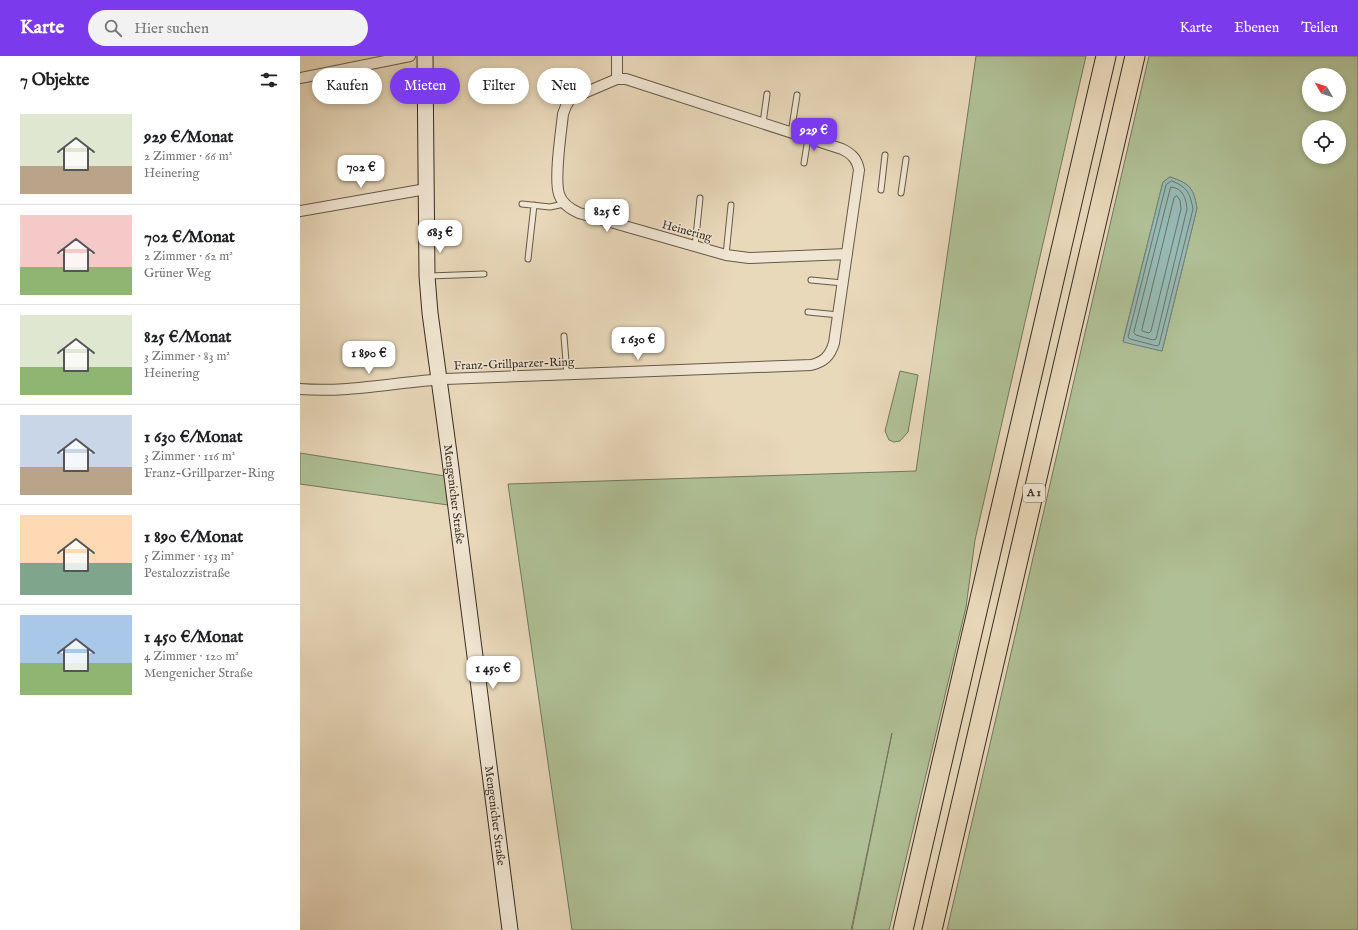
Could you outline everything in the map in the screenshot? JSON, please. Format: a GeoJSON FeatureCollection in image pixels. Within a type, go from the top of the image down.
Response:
{"type":"FeatureCollection","features":[{"type":"Feature","properties":{"kind":"highway","name":"A 1"},"geometry":{"type":"LineString","coordinates":[[904,930],[1106,56]]}},
{"type":"Feature","properties":{"kind":"highway","name":"A 1"},"geometry":{"type":"LineString","coordinates":[[932,930],[1135,56]]}},
{"type":"Feature","properties":{"kind":"street"},"geometry":{"type":"LineString","coordinates":[[300,78],[410,56]]}},
{"type":"Feature","properties":{"kind":"street","name":"Mengenicher Straße"},"geometry":{"type":"LineString","coordinates":[[425,56],[427,276],[430,314],[510,930]]}},
{"type":"Feature","properties":{"kind":"street"},"geometry":{"type":"LineString","coordinates":[[617,56],[616,68],[618,79]]}},
{"type":"Feature","properties":{"kind":"street"},"geometry":{"type":"LineString","coordinates":[[565,204],[559,194],[557,176],[563,114],[566,106],[570,99],[618,79],[631,80],[842,149],[851,153],[856,159],[859,170],[838,314]]}},
{"type":"Feature","properties":{"kind":"street"},"geometry":{"type":"LineString","coordinates":[[300,211],[426,188]]}},
{"type":"Feature","properties":{"kind":"street","name":"Heinering"},"geometry":{"type":"LineString","coordinates":[[565,204],[579,213],[726,255],[749,258],[847,254]]}},
{"type":"Feature","properties":{"kind":"street","name":"Franz-Grillparzer-Ring"},"geometry":{"type":"LineString","coordinates":[[300,389],[344,389],[439,380],[811,365],[826,360],[830,355],[836,335],[838,314]]}},
{"type":"Feature","properties":{"kind":"lane"},"geometry":{"type":"LineString","coordinates":[[763,124],[767,94]]}},
{"type":"Feature","properties":{"kind":"lane"},"geometry":{"type":"LineString","coordinates":[[792,133],[797,95]]}},
{"type":"Feature","properties":{"kind":"lane"},"geometry":{"type":"LineString","coordinates":[[804,163],[808,138]]}},
{"type":"Feature","properties":{"kind":"lane"},"geometry":{"type":"LineString","coordinates":[[881,190],[885,155]]}},
{"type":"Feature","properties":{"kind":"lane"},"geometry":{"type":"LineString","coordinates":[[900,193],[906,159]]}},
{"type":"Feature","properties":{"kind":"lane"},"geometry":{"type":"LineString","coordinates":[[695,246],[700,198]]}},
{"type":"Feature","properties":{"kind":"lane"},"geometry":{"type":"LineString","coordinates":[[522,204],[550,207],[565,204]]}},
{"type":"Feature","properties":{"kind":"lane"},"geometry":{"type":"LineString","coordinates":[[528,259],[534,205]]}},
{"type":"Feature","properties":{"kind":"lane"},"geometry":{"type":"LineString","coordinates":[[726,255],[731,205]]}},
{"type":"Feature","properties":{"kind":"lane"},"geometry":{"type":"LineString","coordinates":[[427,276],[484,274]]}},
{"type":"Feature","properties":{"kind":"lane"},"geometry":{"type":"LineString","coordinates":[[811,280],[843,283]]}},
{"type":"Feature","properties":{"kind":"lane"},"geometry":{"type":"LineString","coordinates":[[808,312],[838,314]]}},
{"type":"Feature","properties":{"kind":"lane"},"geometry":{"type":"LineString","coordinates":[[564,336],[567,375]]}},
{"type":"Feature","properties":{"kind":"green space"},"geometry":{"type":"Polygon","coordinates":[[[976,56],[1086,56],[975,540],[966,607],[889,930],[852,930],[892,733],[851,930],[572,930],[508,484],[916,471],[976,56]]]}},
{"type":"Feature","properties":{"kind":"green space"},"geometry":{"type":"Polygon","coordinates":[[[1149,56],[1358,56],[1358,930],[947,930],[1149,56]],[[1170,177],[1163,182],[1123,341],[1162,351],[1197,208],[1190,188],[1183,182],[1170,177]]]}},
{"type":"Feature","properties":{"kind":"green space"},"geometry":{"type":"Polygon","coordinates":[[[900,371],[918,375],[908,432],[900,441],[894,442],[889,440],[885,431],[900,371]]]}},
{"type":"Feature","properties":{"kind":"green space"},"geometry":{"type":"Polygon","coordinates":[[[300,453],[445,476],[448,505],[300,484],[300,453]]]}},
{"type":"Feature","properties":{"kind":"water"},"geometry":{"type":"Polygon","coordinates":[[[1170,177],[1183,182],[1190,188],[1197,208],[1162,351],[1123,342],[1163,182],[1170,177]]]}}]}
